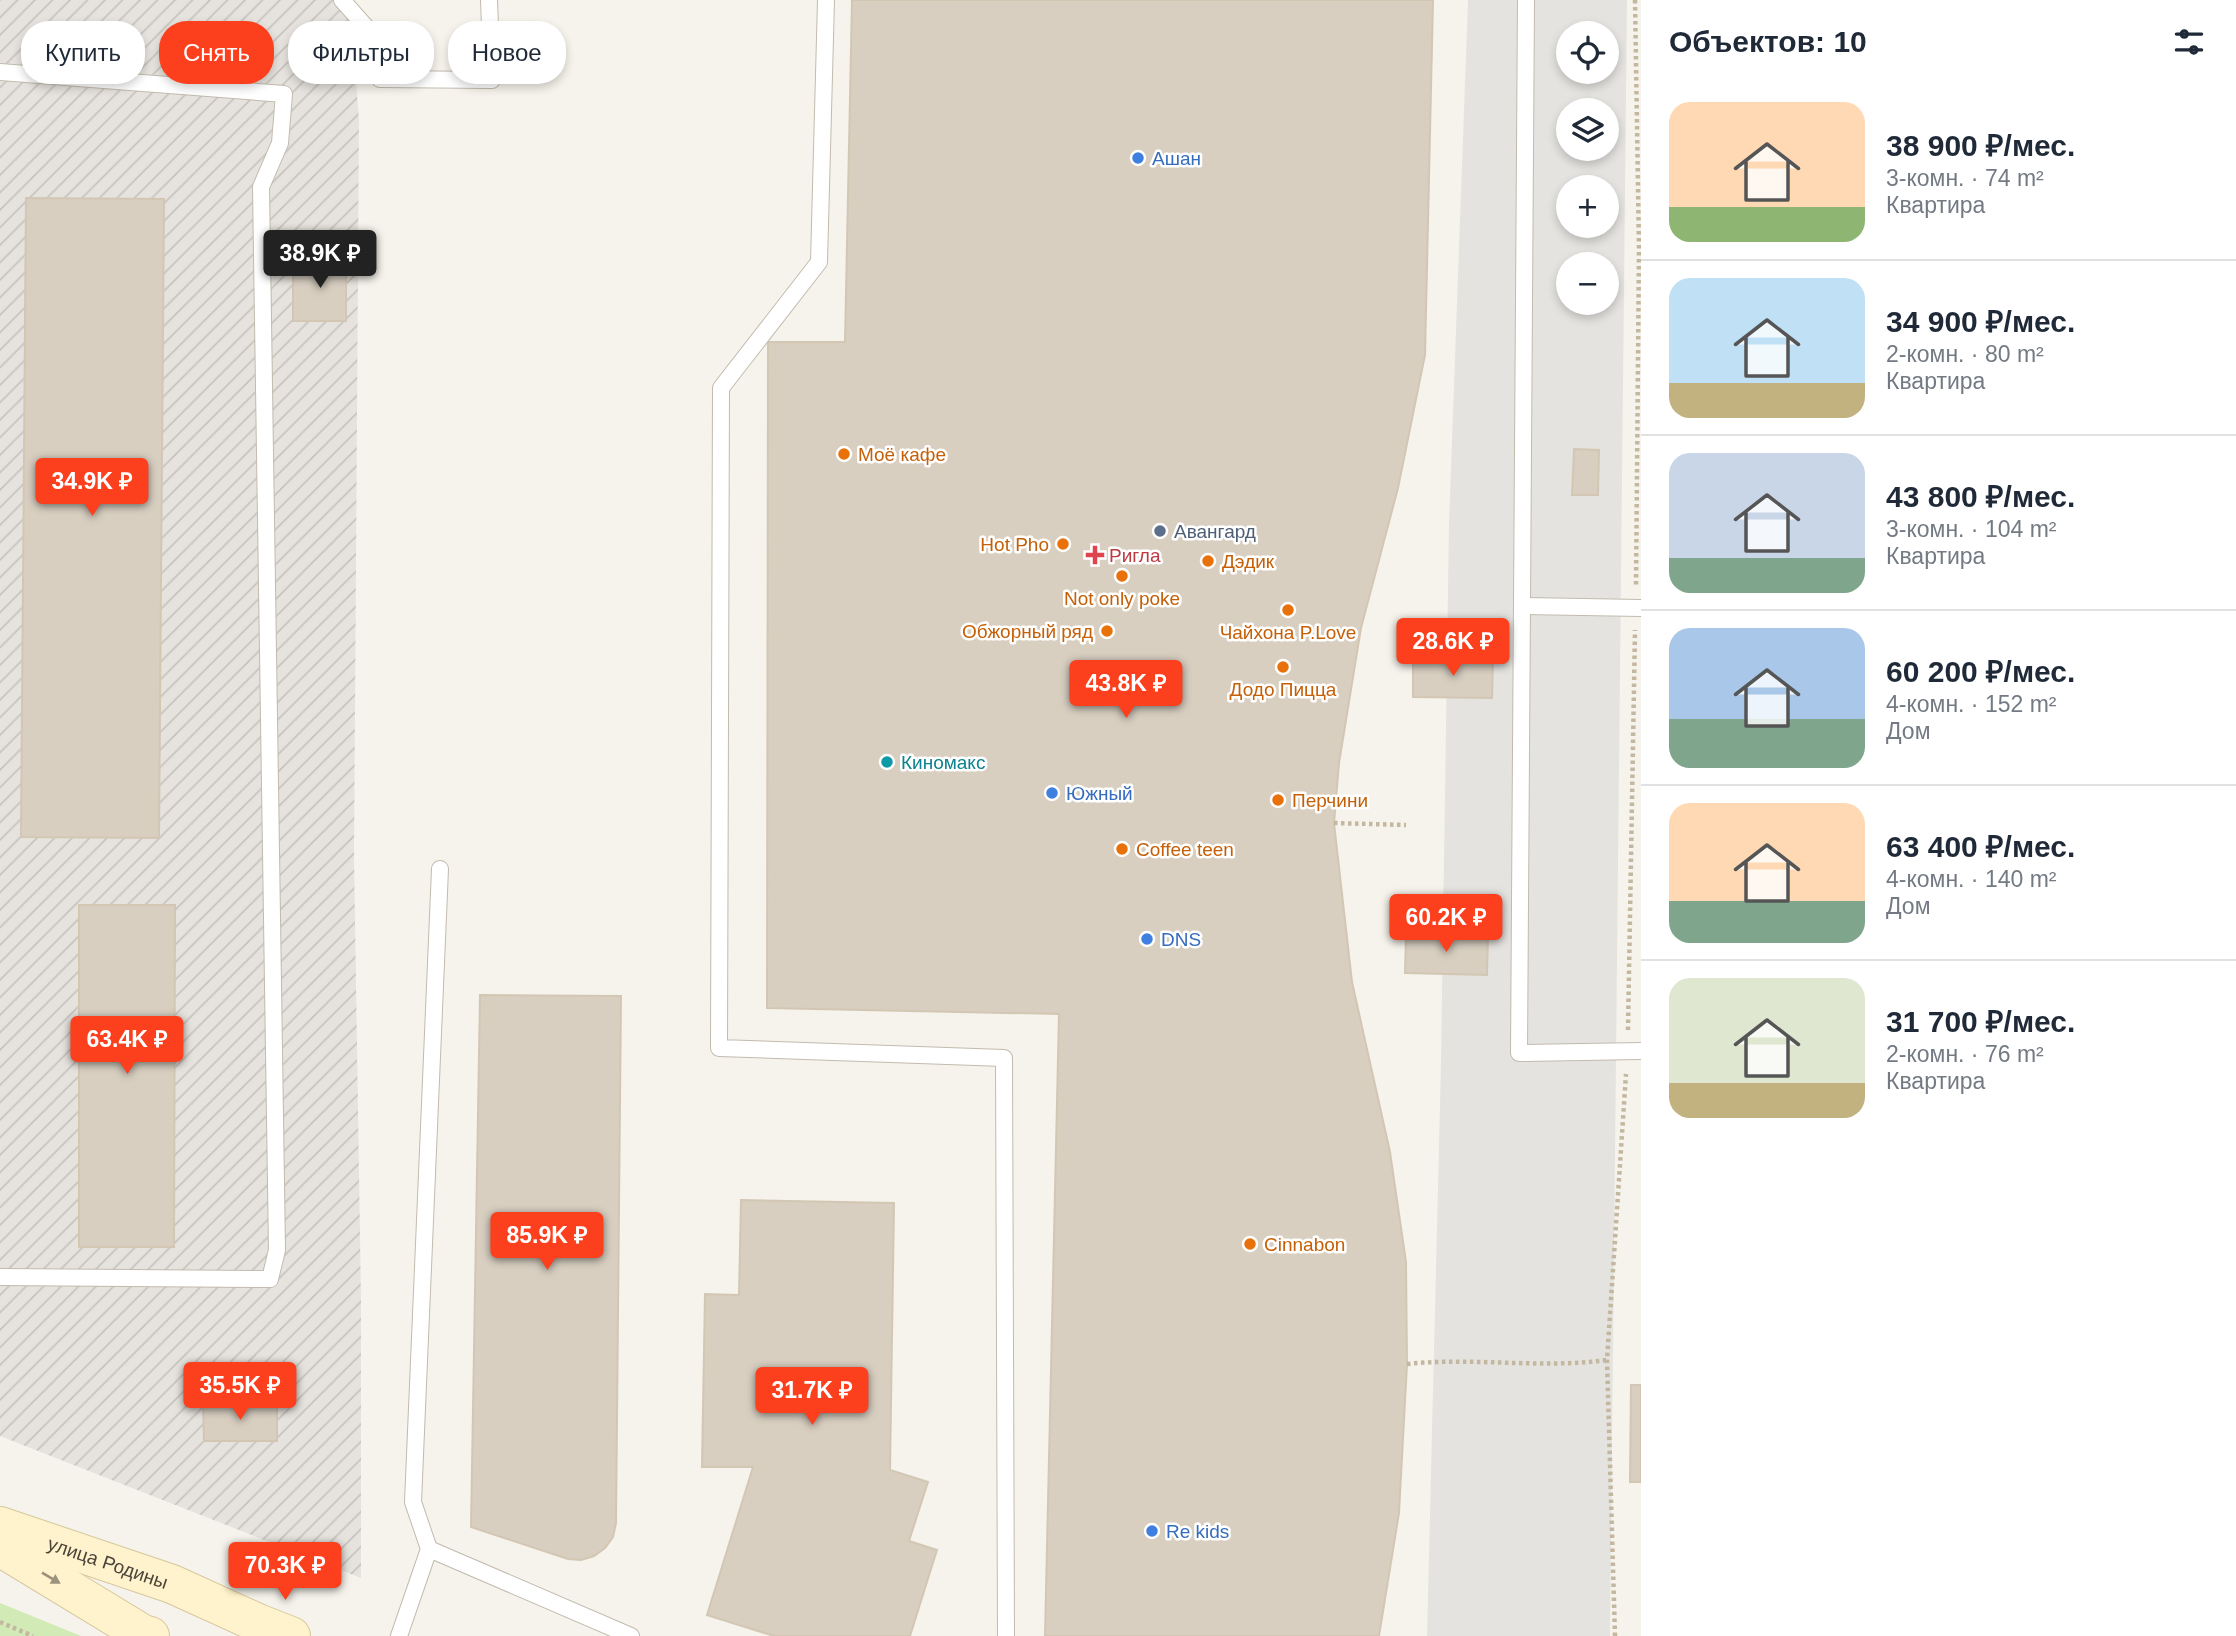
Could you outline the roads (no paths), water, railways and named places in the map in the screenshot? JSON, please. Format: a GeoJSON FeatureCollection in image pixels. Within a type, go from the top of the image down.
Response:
{"type":"FeatureCollection","features":[{"type":"Feature","properties":{"kind":"street","name":"улица Родины"},"geometry":{"type":"LineString","coordinates":[[0,1526],[172,1584],[292,1636]]}},
{"type":"Feature","properties":{"kind":"street","name":"улица Родины"},"geometry":{"type":"LineString","coordinates":[[0,1547],[150,1636]]}},
{"type":"Feature","properties":{"kind":"street"},"geometry":{"type":"LineString","coordinates":[[101,1608],[117,1566]]}},
{"type":"Feature","properties":{"kind":"lane"},"geometry":{"type":"LineString","coordinates":[[342,0],[366,27],[380,79],[492,80],[489,0]]}},
{"type":"Feature","properties":{"kind":"lane"},"geometry":{"type":"LineString","coordinates":[[826,0],[819,262],[722,388],[719,1048],[1004,1058],[1006,1636]]}},
{"type":"Feature","properties":{"kind":"lane"},"geometry":{"type":"LineString","coordinates":[[1526,0],[1519,1053],[1634,1051]]}},
{"type":"Feature","properties":{"kind":"lane"},"geometry":{"type":"LineString","coordinates":[[0,72],[284,94],[281,143],[261,187],[277,1250],[270,1279],[0,1277]]}},
{"type":"Feature","properties":{"kind":"lane"},"geometry":{"type":"LineString","coordinates":[[1522,606],[1638,608]]}},
{"type":"Feature","properties":{"kind":"lane"},"geometry":{"type":"LineString","coordinates":[[399,1636],[429,1549],[413,1502],[440,869]]}},
{"type":"Feature","properties":{"kind":"lane"},"geometry":{"type":"LineString","coordinates":[[429,1549],[631,1636]]}},
{"type":"Feature","properties":{"kind":"place","name":"Ашан"},"geometry":{"type":"Point","coordinates":[1138,158]}},
{"type":"Feature","properties":{"kind":"place","name":"Моё кафе"},"geometry":{"type":"Point","coordinates":[844,454]}},
{"type":"Feature","properties":{"kind":"place","name":"Авангард"},"geometry":{"type":"Point","coordinates":[1160,531]}},
{"type":"Feature","properties":{"kind":"place","name":"Hot Pho"},"geometry":{"type":"Point","coordinates":[1063,544]}},
{"type":"Feature","properties":{"kind":"place","name":"Ригла"},"geometry":{"type":"Point","coordinates":[1095,555]}},
{"type":"Feature","properties":{"kind":"place","name":"Дэдик"},"geometry":{"type":"Point","coordinates":[1208,561]}},
{"type":"Feature","properties":{"kind":"place","name":"Not only poke"},"geometry":{"type":"Point","coordinates":[1122,576]}},
{"type":"Feature","properties":{"kind":"place","name":"Чайхона P.Love"},"geometry":{"type":"Point","coordinates":[1288,610]}},
{"type":"Feature","properties":{"kind":"place","name":"Обжорный ряд"},"geometry":{"type":"Point","coordinates":[1107,631]}},
{"type":"Feature","properties":{"kind":"place","name":"Додо Пицца"},"geometry":{"type":"Point","coordinates":[1283,667]}},
{"type":"Feature","properties":{"kind":"place","name":"Киномакс"},"geometry":{"type":"Point","coordinates":[887,762]}},
{"type":"Feature","properties":{"kind":"place","name":"Южный"},"geometry":{"type":"Point","coordinates":[1052,793]}},
{"type":"Feature","properties":{"kind":"place","name":"Перчини"},"geometry":{"type":"Point","coordinates":[1278,800]}},
{"type":"Feature","properties":{"kind":"place","name":"Coffee teen"},"geometry":{"type":"Point","coordinates":[1122,849]}},
{"type":"Feature","properties":{"kind":"place","name":"DNS"},"geometry":{"type":"Point","coordinates":[1147,939]}},
{"type":"Feature","properties":{"kind":"place","name":"Cinnabon"},"geometry":{"type":"Point","coordinates":[1250,1244]}},
{"type":"Feature","properties":{"kind":"place","name":"Re kids"},"geometry":{"type":"Point","coordinates":[1152,1531]}}]}
